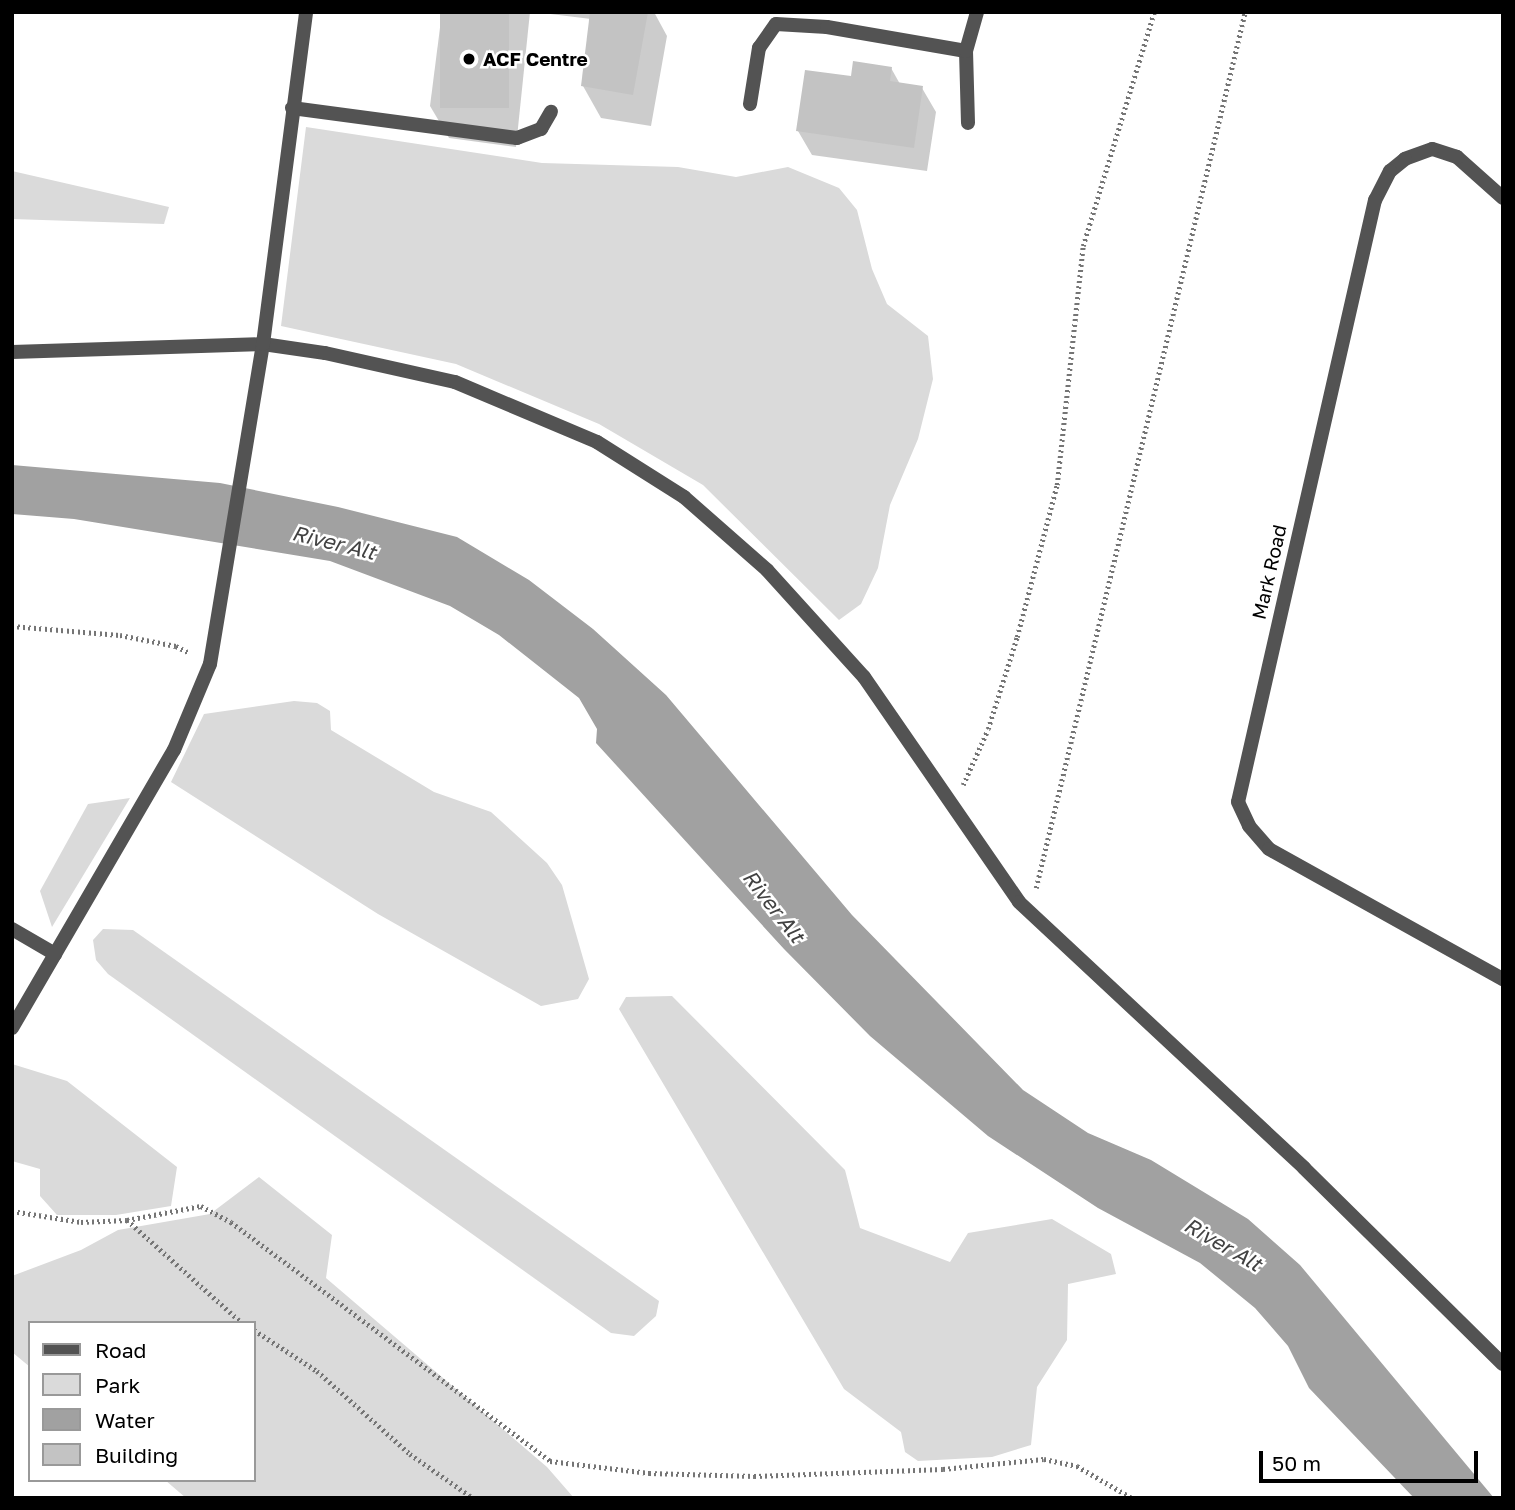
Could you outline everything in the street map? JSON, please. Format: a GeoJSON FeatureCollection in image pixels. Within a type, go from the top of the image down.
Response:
{"type":"FeatureCollection","features":[{"type":"Feature","properties":{"kind":"street"},"geometry":{"type":"LineString","coordinates":[[12,1028],[174,750],[210,664],[244,441],[263,344],[306,12]]}},
{"type":"Feature","properties":{"kind":"street"},"geometry":{"type":"LineString","coordinates":[[968,123],[966,51],[976,12]]}},
{"type":"Feature","properties":{"kind":"street"},"geometry":{"type":"LineString","coordinates":[[750,104],[759,48],[776,24],[827,27],[966,51]]}},
{"type":"Feature","properties":{"kind":"street"},"geometry":{"type":"LineString","coordinates":[[292,108],[517,138],[541,129],[551,112]]}},
{"type":"Feature","properties":{"kind":"street","name":"Mark Road"},"geometry":{"type":"LineString","coordinates":[[1503,198],[1457,157],[1432,149],[1405,159],[1390,172],[1375,200],[1238,802],[1249,826],[1269,849],[1503,978]]}},
{"type":"Feature","properties":{"kind":"street"},"geometry":{"type":"LineString","coordinates":[[12,352],[263,344],[403,368],[479,391],[597,442],[684,497],[767,570],[864,677],[1019,902],[1304,1168],[1503,1364]]}},
{"type":"Feature","properties":{"kind":"street"},"geometry":{"type":"LineString","coordinates":[[12,929],[55,954]]}},
{"type":"Feature","properties":{"kind":"path"},"geometry":{"type":"LineString","coordinates":[[952,808],[988,729],[1053,498],[1083,246],[1154,12]]}},
{"type":"Feature","properties":{"kind":"path"},"geometry":{"type":"LineString","coordinates":[[1030,912],[1245,12]]}},
{"type":"Feature","properties":{"kind":"path"},"geometry":{"type":"LineString","coordinates":[[12,626],[131,637],[176,646],[210,664]]}},
{"type":"Feature","properties":{"kind":"path"},"geometry":{"type":"LineString","coordinates":[[12,1211],[81,1222],[127,1220],[201,1206],[231,1222],[550,1461],[649,1473],[754,1476],[943,1469],[1044,1459],[1077,1466],[1132,1498]]}},
{"type":"Feature","properties":{"kind":"path"},"geometry":{"type":"LineString","coordinates":[[127,1220],[240,1321]]}},
{"type":"Feature","properties":{"kind":"path"},"geometry":{"type":"LineString","coordinates":[[256,1331],[317,1371],[410,1454],[473,1498]]}},
{"type":"Feature","properties":{"kind":"green space"},"geometry":{"type":"Polygon","coordinates":[[[306,127],[542,163],[678,167],[736,177],[788,167],[839,188],[857,210],[872,269],[887,304],[928,336],[933,379],[918,439],[890,505],[878,568],[861,604],[839,620],[703,485],[599,424],[456,364],[281,326],[306,127]]]}},
{"type":"Feature","properties":{"kind":"green space"},"geometry":{"type":"Polygon","coordinates":[[[12,171],[169,207],[164,224],[12,219],[12,171]]]}},
{"type":"Feature","properties":{"kind":"green space"},"geometry":{"type":"Polygon","coordinates":[[[294,701],[317,703],[330,711],[331,730],[434,792],[491,812],[547,863],[562,885],[589,979],[578,999],[541,1006],[378,914],[171,782],[204,714],[294,701]]]}},
{"type":"Feature","properties":{"kind":"green space"},"geometry":{"type":"Polygon","coordinates":[[[130,798],[52,927],[40,891],[88,804],[130,798]]]}},
{"type":"Feature","properties":{"kind":"green space"},"geometry":{"type":"Polygon","coordinates":[[[103,929],[133,930],[659,1301],[656,1316],[634,1336],[611,1333],[108,974],[96,960],[93,940],[103,929]]]}},
{"type":"Feature","properties":{"kind":"green space"},"geometry":{"type":"Polygon","coordinates":[[[672,996],[845,1170],[860,1228],[950,1262],[968,1233],[1052,1219],[1111,1254],[1116,1274],[1068,1284],[1067,1340],[1037,1387],[1031,1445],[992,1457],[918,1461],[905,1452],[901,1432],[844,1389],[619,1009],[626,997],[672,996]]]}},
{"type":"Feature","properties":{"kind":"green space"},"geometry":{"type":"Polygon","coordinates":[[[12,1064],[67,1081],[177,1167],[171,1206],[116,1215],[57,1215],[40,1196],[40,1169],[12,1161],[12,1064]]]}},
{"type":"Feature","properties":{"kind":"green space"},"geometry":{"type":"Polygon","coordinates":[[[259,1177],[332,1235],[326,1278],[547,1467],[574,1498],[186,1498],[167,1482],[256,1482],[256,1321],[28,1321],[28,1365],[12,1352],[12,1276],[81,1250],[118,1230],[210,1214],[259,1177]]]}},
{"type":"Feature","properties":{"kind":"water","name":"River Alt"},"geometry":{"type":"Polygon","coordinates":[[[12,465],[220,483],[338,507],[457,537],[529,580],[593,629],[666,695],[852,915],[1023,1090],[1088,1133],[1151,1160],[1248,1219],[1300,1265],[1494,1498],[1414,1498],[1309,1388],[1288,1346],[1255,1308],[1200,1263],[1098,1208],[988,1136],[870,1036],[784,949],[596,743],[597,729],[579,698],[499,635],[450,606],[330,561],[74,519],[12,514],[12,465]]]}},
{"type":"Feature","properties":{"kind":"building","name":"ACF Centre"},"geometry":{"type":"Polygon","coordinates":[[[440,12],[509,12],[509,108],[440,108],[440,12]]]}},
{"type":"Feature","properties":{"kind":"building","name":"ACF Centre"},"geometry":{"type":"Polygon","coordinates":[[[590,12],[648,12],[633,95],[581,86],[590,12]]]}},
{"type":"Feature","properties":{"kind":"building"},"geometry":{"type":"Polygon","coordinates":[[[853,61],[892,67],[890,81],[923,86],[914,148],[796,131],[805,70],[851,76],[853,61]]]}},
{"type":"Feature","properties":{"kind":"place","name":"ACF Centre"},"geometry":{"type":"Point","coordinates":[469,59]}}]}
